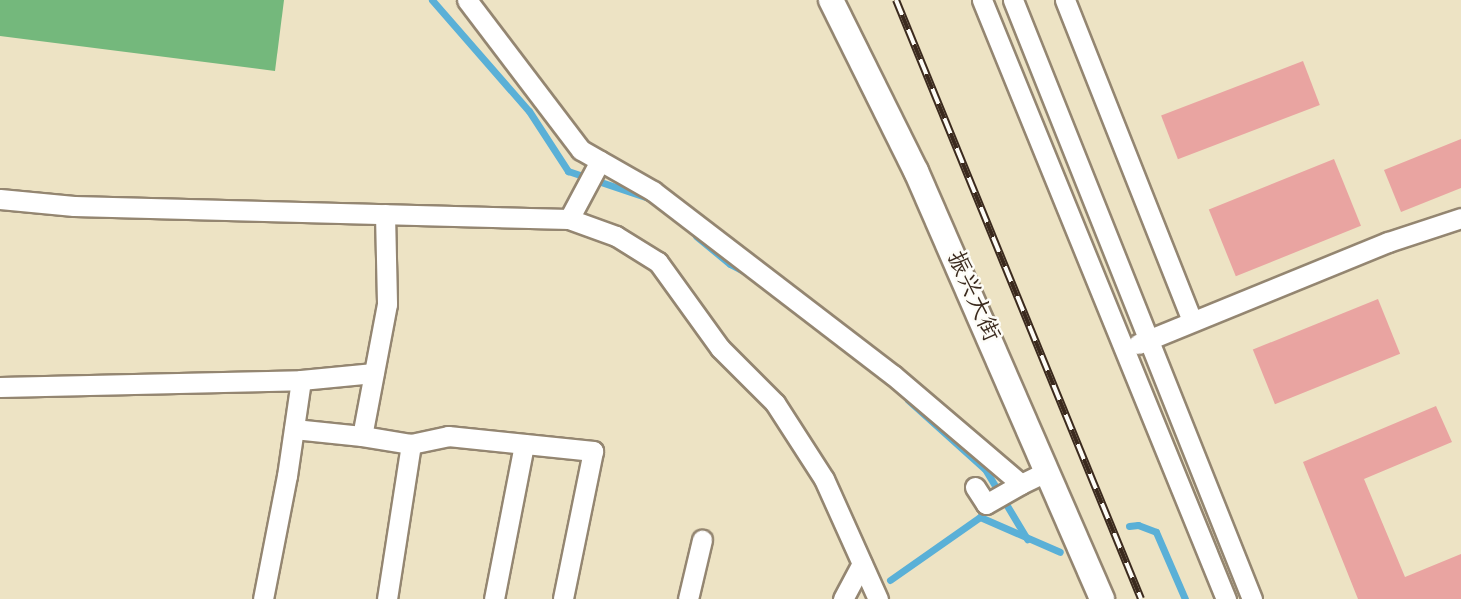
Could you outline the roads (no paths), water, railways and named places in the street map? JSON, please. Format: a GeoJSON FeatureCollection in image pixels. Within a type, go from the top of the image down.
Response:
{"type":"FeatureCollection","features":[{"type":"Feature","properties":{"kind":"street"},"geometry":{"type":"LineString","coordinates":[[467,0],[581,150],[653,191],[893,375],[1021,484]]}},
{"type":"Feature","properties":{"kind":"street","name":"振兴大街"},"geometry":{"type":"LineString","coordinates":[[831,0],[916,171],[1102,599]]}},
{"type":"Feature","properties":{"kind":"street"},"geometry":{"type":"LineString","coordinates":[[982,0],[1226,599]]}},
{"type":"Feature","properties":{"kind":"street"},"geometry":{"type":"LineString","coordinates":[[1013,0],[1252,599]]}},
{"type":"Feature","properties":{"kind":"street"},"geometry":{"type":"LineString","coordinates":[[1065,0],[1192,320]]}},
{"type":"Feature","properties":{"kind":"street"},"geometry":{"type":"LineString","coordinates":[[569,219],[600,161]]}},
{"type":"Feature","properties":{"kind":"street"},"geometry":{"type":"LineString","coordinates":[[0,199],[74,206],[569,219],[616,236],[659,262],[720,348],[775,403],[824,479],[878,599]]}},
{"type":"Feature","properties":{"kind":"street"},"geometry":{"type":"LineString","coordinates":[[362,436],[387,304],[385,214]]}},
{"type":"Feature","properties":{"kind":"street"},"geometry":{"type":"LineString","coordinates":[[1124,350],[1388,242],[1461,218]]}},
{"type":"Feature","properties":{"kind":"street"},"geometry":{"type":"LineString","coordinates":[[0,387],[301,380],[374,373]]}},
{"type":"Feature","properties":{"kind":"street"},"geometry":{"type":"LineString","coordinates":[[263,599],[301,380]]}},
{"type":"Feature","properties":{"kind":"street"},"geometry":{"type":"LineString","coordinates":[[294,429],[411,444],[448,436],[593,451],[563,599]]}},
{"type":"Feature","properties":{"kind":"street"},"geometry":{"type":"LineString","coordinates":[[387,599],[411,444]]}},
{"type":"Feature","properties":{"kind":"street"},"geometry":{"type":"LineString","coordinates":[[494,599],[524,444]]}},
{"type":"Feature","properties":{"kind":"street"},"geometry":{"type":"LineString","coordinates":[[975,487],[986,503],[1048,471]]}},
{"type":"Feature","properties":{"kind":"street"},"geometry":{"type":"LineString","coordinates":[[688,599],[702,540]]}},
{"type":"Feature","properties":{"kind":"street"},"geometry":{"type":"LineString","coordinates":[[843,599],[862,564]]}},
{"type":"Feature","properties":{"kind":"waterway"},"geometry":{"type":"LineString","coordinates":[[432,0],[529,111],[568,171],[648,198]]}},
{"type":"Feature","properties":{"kind":"waterway"},"geometry":{"type":"LineString","coordinates":[[696,236],[730,264],[745,272]]}},
{"type":"Feature","properties":{"kind":"waterway"},"geometry":{"type":"LineString","coordinates":[[908,400],[985,469],[1027,539]]}},
{"type":"Feature","properties":{"kind":"waterway"},"geometry":{"type":"LineString","coordinates":[[890,580],[980,517],[1060,552]]}},
{"type":"Feature","properties":{"kind":"waterway"},"geometry":{"type":"LineString","coordinates":[[1129,526],[1138,525],[1156,532],[1185,599]]}},
{"type":"Feature","properties":{"kind":"railway"},"geometry":{"type":"LineString","coordinates":[[896,0],[1141,599]]}}]}
